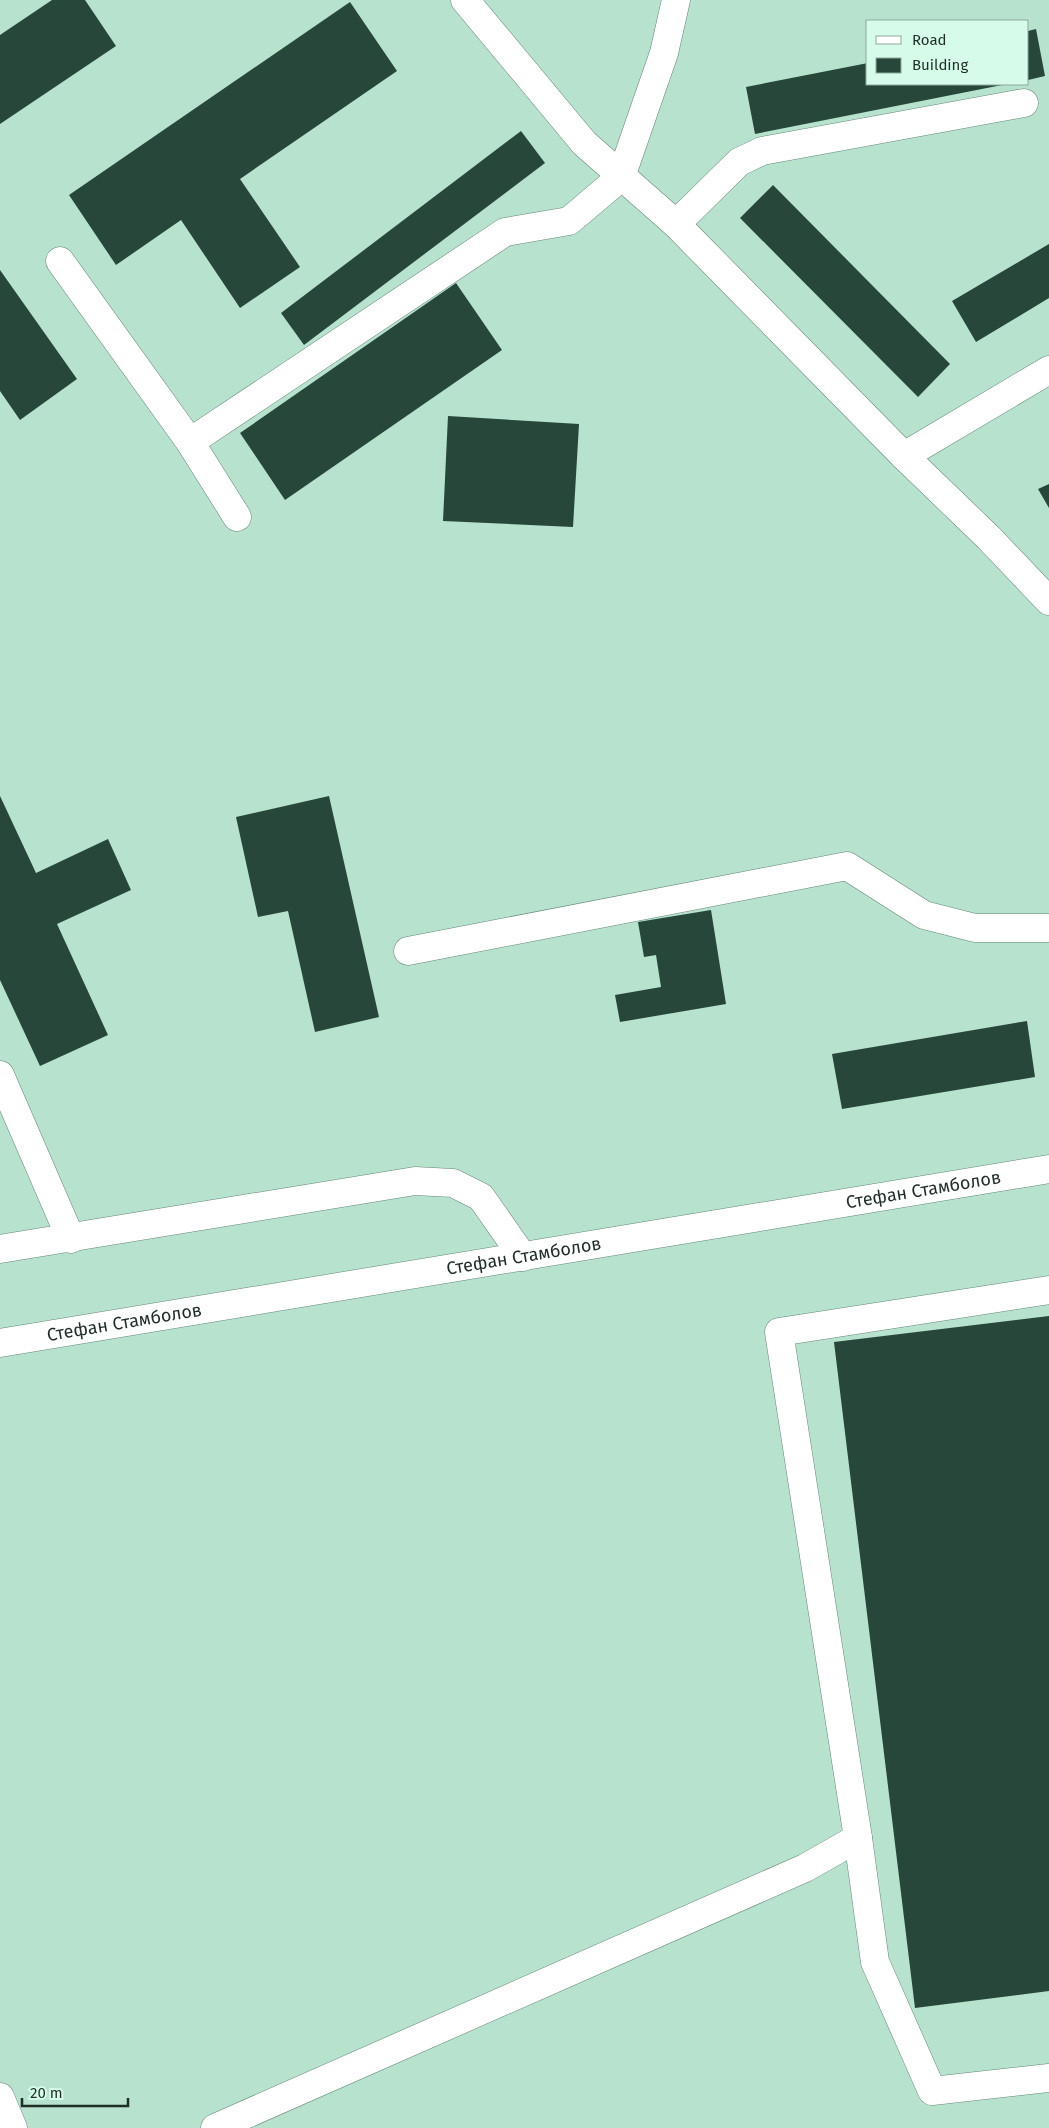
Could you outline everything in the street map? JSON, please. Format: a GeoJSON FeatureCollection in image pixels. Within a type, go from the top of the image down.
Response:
{"type":"FeatureCollection","features":[{"type":"Feature","properties":{"kind":"street"},"geometry":{"type":"LineString","coordinates":[[465,0],[584,143],[676,224],[904,456],[989,538],[1049,601]]}},
{"type":"Feature","properties":{"kind":"street"},"geometry":{"type":"LineString","coordinates":[[190,442],[505,232],[569,221],[621,177],[664,53],[676,0]]}},
{"type":"Feature","properties":{"kind":"street"},"geometry":{"type":"LineString","coordinates":[[676,224],[739,162],[762,151],[1024,103]]}},
{"type":"Feature","properties":{"kind":"street"},"geometry":{"type":"LineString","coordinates":[[60,261],[190,442],[237,517]]}},
{"type":"Feature","properties":{"kind":"street"},"geometry":{"type":"LineString","coordinates":[[904,456],[1049,370]]}},
{"type":"Feature","properties":{"kind":"street"},"geometry":{"type":"LineString","coordinates":[[408,951],[847,866],[924,915],[975,928],[1049,928]]}},
{"type":"Feature","properties":{"kind":"street"},"geometry":{"type":"LineString","coordinates":[[0,1075],[71,1238]]}},
{"type":"Feature","properties":{"kind":"street","name":"Стефан Стамболов"},"geometry":{"type":"LineString","coordinates":[[0,1343],[1049,1169]]}},
{"type":"Feature","properties":{"kind":"street"},"geometry":{"type":"LineString","coordinates":[[0,1249],[415,1181],[453,1183],[481,1197],[523,1257]]}},
{"type":"Feature","properties":{"kind":"street"},"geometry":{"type":"LineString","coordinates":[[1049,1290],[779,1332],[858,1838],[875,1962],[932,2091],[1049,2078]]}},
{"type":"Feature","properties":{"kind":"street"},"geometry":{"type":"LineString","coordinates":[[215,2128],[805,1868],[858,1838]]}},
{"type":"Feature","properties":{"kind":"street"},"geometry":{"type":"LineString","coordinates":[[0,2097],[13,2128]]}},
{"type":"Feature","properties":{"kind":"shaded area"},"geometry":{"type":"Polygon","coordinates":[[[0,0],[1049,0],[1049,2128],[0,2128],[0,0]]]}},
{"type":"Feature","properties":{"kind":"building"},"geometry":{"type":"Polygon","coordinates":[[[52,0],[85,0],[116,46],[0,124],[0,35],[52,0]]]}},
{"type":"Feature","properties":{"kind":"building"},"geometry":{"type":"Polygon","coordinates":[[[350,2],[397,71],[240,179],[300,267],[240,308],[181,220],[116,265],[69,195],[350,2]]]}},
{"type":"Feature","properties":{"kind":"building"},"geometry":{"type":"Polygon","coordinates":[[[1036,29],[1045,76],[1029,80],[1029,31],[1036,29]]]}},
{"type":"Feature","properties":{"kind":"building"},"geometry":{"type":"Polygon","coordinates":[[[866,63],[866,85],[1002,85],[755,134],[746,87],[866,63]]]}},
{"type":"Feature","properties":{"kind":"building"},"geometry":{"type":"Polygon","coordinates":[[[521,131],[545,163],[304,345],[281,313],[521,131]]]}},
{"type":"Feature","properties":{"kind":"building"},"geometry":{"type":"Polygon","coordinates":[[[773,185],[950,364],[918,397],[740,218],[773,185]]]}},
{"type":"Feature","properties":{"kind":"building"},"geometry":{"type":"Polygon","coordinates":[[[1049,244],[1049,298],[976,342],[952,301],[1049,244]]]}},
{"type":"Feature","properties":{"kind":"building"},"geometry":{"type":"Polygon","coordinates":[[[0,270],[77,379],[20,420],[0,391],[0,270]]]}},
{"type":"Feature","properties":{"kind":"building"},"geometry":{"type":"Polygon","coordinates":[[[456,283],[502,350],[285,500],[240,433],[456,283]]]}},
{"type":"Feature","properties":{"kind":"building"},"geometry":{"type":"Polygon","coordinates":[[[448,416],[579,424],[573,527],[443,521],[448,416]]]}},
{"type":"Feature","properties":{"kind":"building"},"geometry":{"type":"Polygon","coordinates":[[[1049,484],[1049,508],[1038,489],[1049,484]]]}},
{"type":"Feature","properties":{"kind":"building"},"geometry":{"type":"Polygon","coordinates":[[[0,796],[36,873],[108,839],[131,890],[57,924],[108,1035],[40,1066],[0,980],[0,796]]]}},
{"type":"Feature","properties":{"kind":"building"},"geometry":{"type":"Polygon","coordinates":[[[329,796],[379,1017],[315,1032],[288,911],[258,917],[236,817],[329,796]]]}},
{"type":"Feature","properties":{"kind":"building"},"geometry":{"type":"Polygon","coordinates":[[[711,910],[726,1004],[620,1022],[615,995],[661,987],[656,955],[644,957],[638,922],[711,910]]]}},
{"type":"Feature","properties":{"kind":"building"},"geometry":{"type":"Polygon","coordinates":[[[1027,1021],[1035,1077],[842,1109],[832,1054],[1027,1021]]]}},
{"type":"Feature","properties":{"kind":"building"},"geometry":{"type":"Polygon","coordinates":[[[1049,1316],[1049,1991],[915,2008],[834,1342],[1049,1316]]]}}]}
